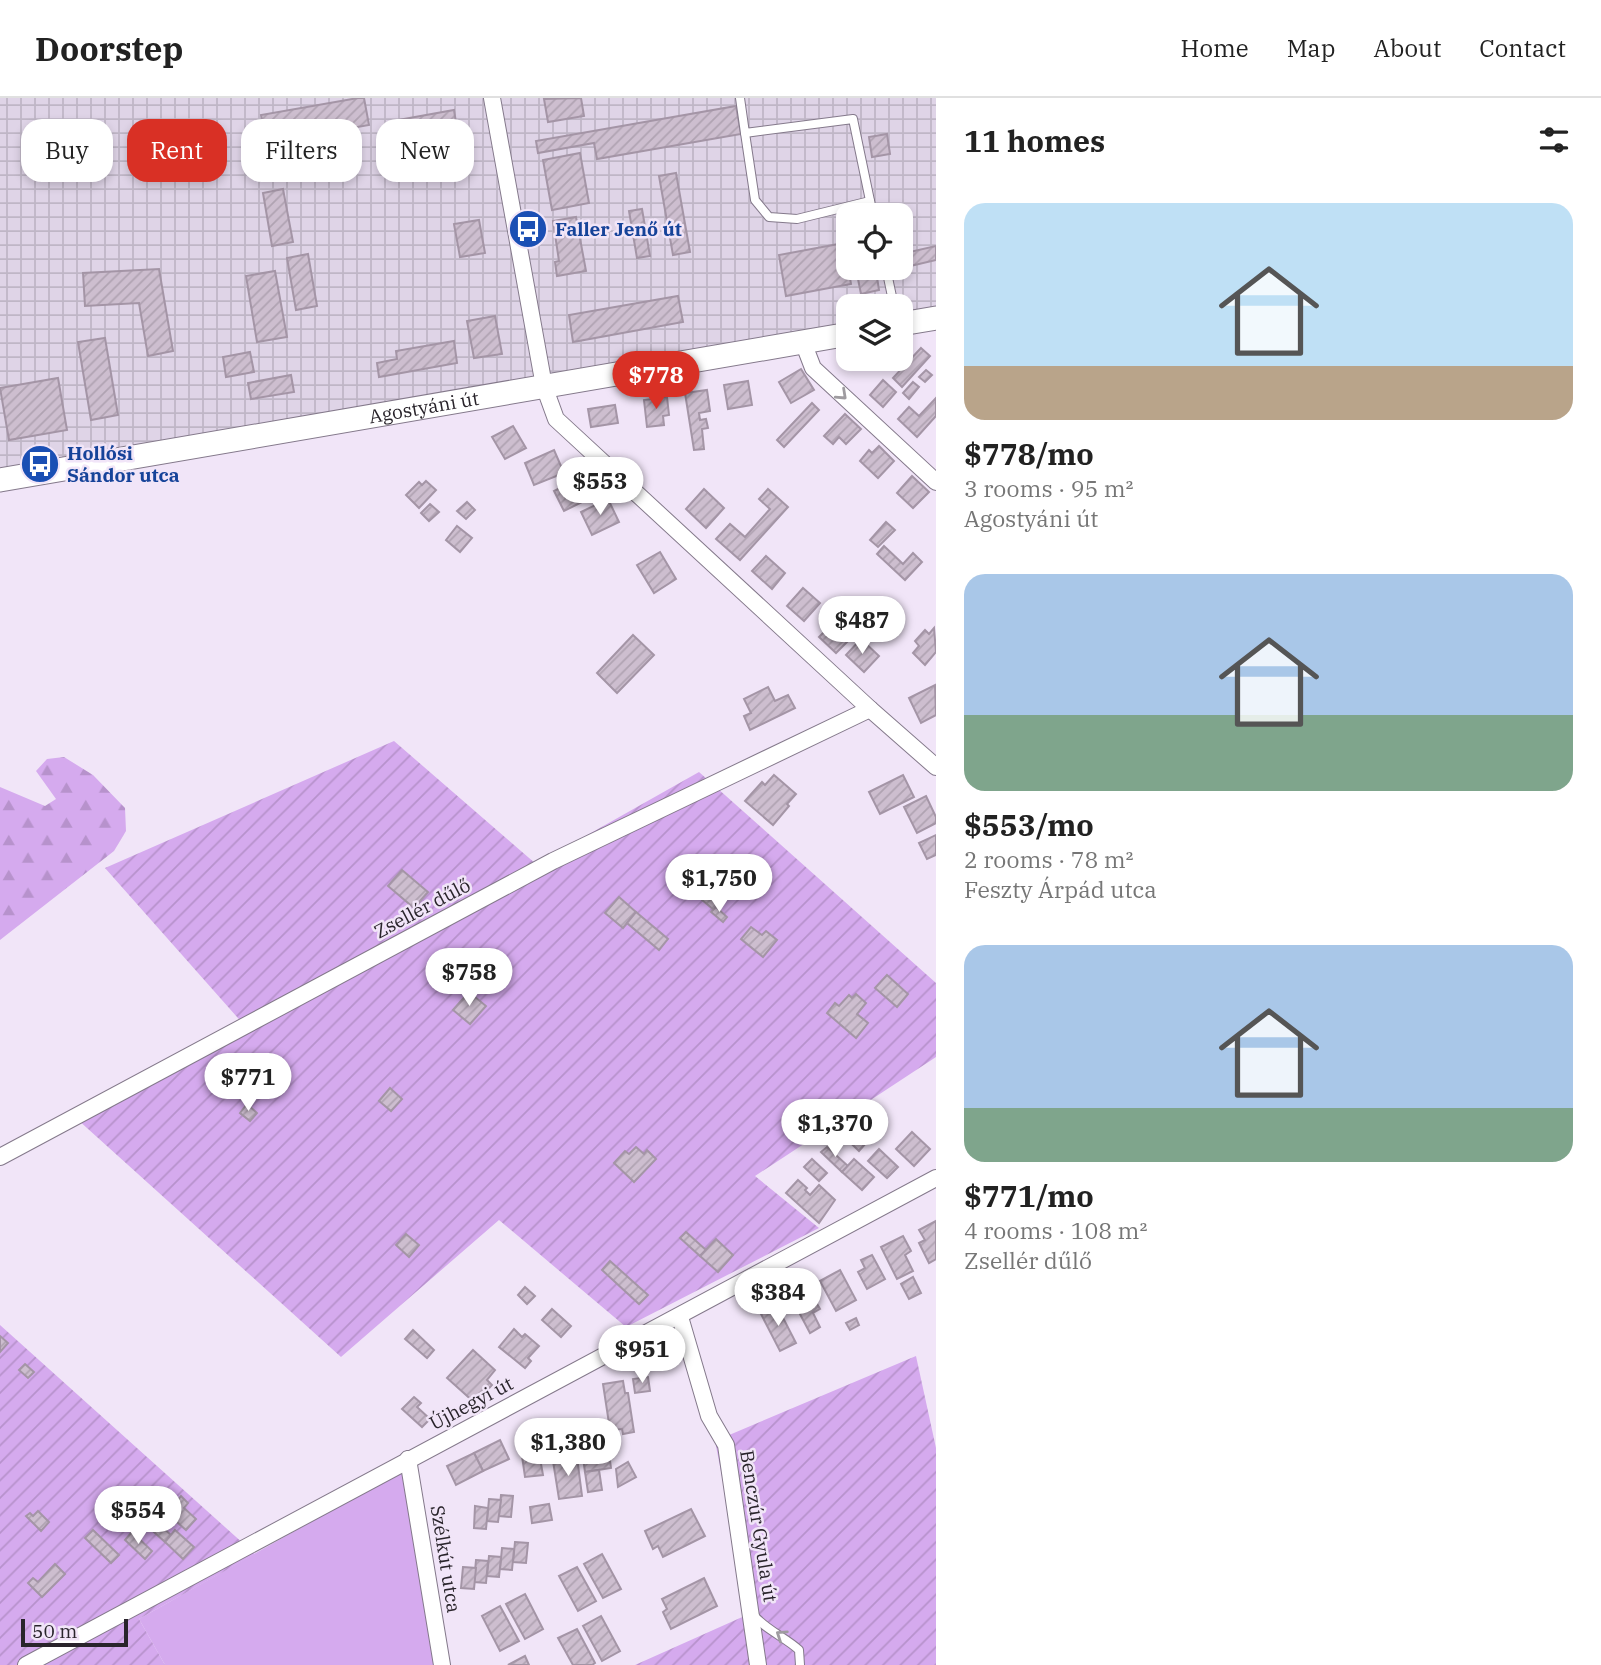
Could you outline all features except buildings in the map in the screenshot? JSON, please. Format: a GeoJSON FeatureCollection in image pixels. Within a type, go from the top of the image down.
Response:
{"type":"FeatureCollection","features":[{"type":"Feature","properties":{"kind":"main road"},"geometry":{"type":"LineString","coordinates":[[913,322],[936,318]]}},
{"type":"Feature","properties":{"kind":"main road","name":"Agostyáni út"},"geometry":{"type":"LineString","coordinates":[[0,480],[836,336]]}},
{"type":"Feature","properties":{"kind":"street"},"geometry":{"type":"LineString","coordinates":[[492,98],[544,386],[556,419],[870,709],[936,766]]}},
{"type":"Feature","properties":{"kind":"street"},"geometry":{"type":"LineString","coordinates":[[803,342],[813,368],[936,482]]}},
{"type":"Feature","properties":{"kind":"street","name":"Zsellér dűlő"},"geometry":{"type":"LineString","coordinates":[[0,1157],[553,862],[870,709]]}},
{"type":"Feature","properties":{"kind":"street","name":"Újhegyi út"},"geometry":{"type":"LineString","coordinates":[[26,1665],[936,1178]]}},
{"type":"Feature","properties":{"kind":"street","name":"Benczúr Gyula út"},"geometry":{"type":"LineString","coordinates":[[680,1317],[709,1416],[726,1445],[758,1665]]}},
{"type":"Feature","properties":{"kind":"street","name":"Szélkút utca"},"geometry":{"type":"LineString","coordinates":[[408,1459],[442,1665]]}},
{"type":"Feature","properties":{"kind":"lane"},"geometry":{"type":"LineString","coordinates":[[740,98],[745,133],[755,200],[769,217],[797,219],[870,201],[853,119],[745,133]]}},
{"type":"Feature","properties":{"kind":"lane"},"geometry":{"type":"LineString","coordinates":[[751,1611],[758,1620],[789,1640],[799,1650],[800,1665]]}},
{"type":"Feature","properties":{"kind":"shaded area"},"geometry":{"type":"Polygon","coordinates":[[[0,98],[936,98],[936,318],[913,322],[913,294],[836,294],[836,336],[0,480],[0,98]]]}},
{"type":"Feature","properties":{"kind":"green space"},"geometry":{"type":"Polygon","coordinates":[[[394,741],[536,864],[699,772],[936,983],[936,1057],[755,1176],[819,1228],[626,1327],[499,1220],[341,1357],[77,1119],[245,1026],[105,868],[394,741]]]}},
{"type":"Feature","properties":{"kind":"green space"},"geometry":{"type":"Polygon","coordinates":[[[64,757],[93,775],[125,808],[126,831],[114,851],[0,940],[0,787],[45,806],[56,799],[36,771],[47,759],[64,757]]]}},
{"type":"Feature","properties":{"kind":"green space"},"geometry":{"type":"Polygon","coordinates":[[[0,1325],[255,1554],[139,1619],[165,1665],[0,1665],[0,1325]]]}},
{"type":"Feature","properties":{"kind":"green space"},"geometry":{"type":"Polygon","coordinates":[[[916,1356],[936,1448],[936,1665],[635,1665],[749,1614],[715,1441],[916,1356]]]}},
{"type":"Feature","properties":{"kind":"green space"},"geometry":{"type":"Polygon","coordinates":[[[410,1466],[442,1665],[165,1665],[139,1619],[410,1466]]]}},
{"type":"Feature","properties":{"kind":"place","name":"Faller Jenő út"},"geometry":{"type":"Point","coordinates":[528,229]}},
{"type":"Feature","properties":{"kind":"place","name":"Hollósi Sándor utca"},"geometry":{"type":"Point","coordinates":[40,464]}}]}
